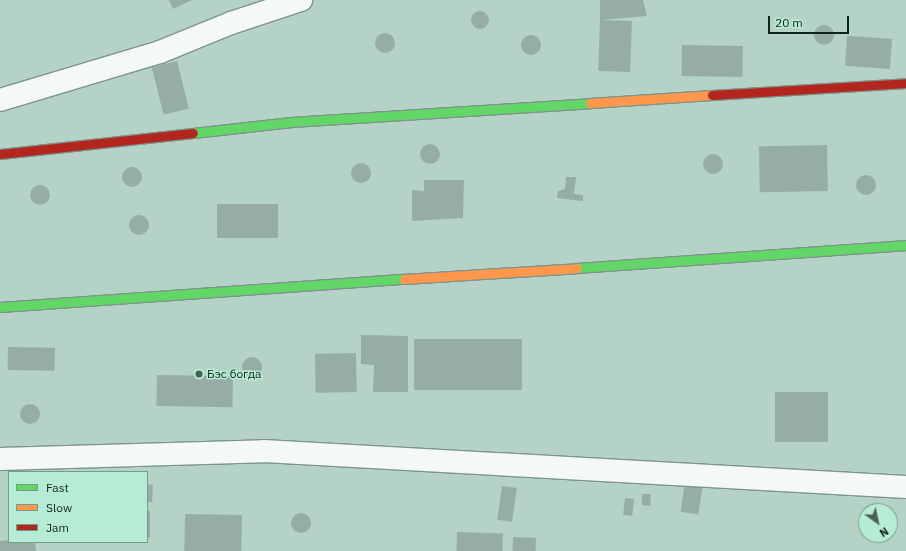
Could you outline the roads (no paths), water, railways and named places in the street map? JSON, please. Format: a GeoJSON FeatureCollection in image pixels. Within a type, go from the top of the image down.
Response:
{"type":"FeatureCollection","features":[{"type":"Feature","properties":{"kind":"street"},"geometry":{"type":"LineString","coordinates":[[0,100],[160,52],[231,23],[301,0]]}},
{"type":"Feature","properties":{"kind":"street"},"geometry":{"type":"LineString","coordinates":[[0,154],[291,122],[906,83]]}},
{"type":"Feature","properties":{"kind":"street"},"geometry":{"type":"LineString","coordinates":[[0,308],[906,245]]}},
{"type":"Feature","properties":{"kind":"street"},"geometry":{"type":"LineString","coordinates":[[0,459],[264,451],[906,487]]}},
{"type":"Feature","properties":{"kind":"place","name":"Бэс богда"},"geometry":{"type":"Point","coordinates":[199,374]}}]}
